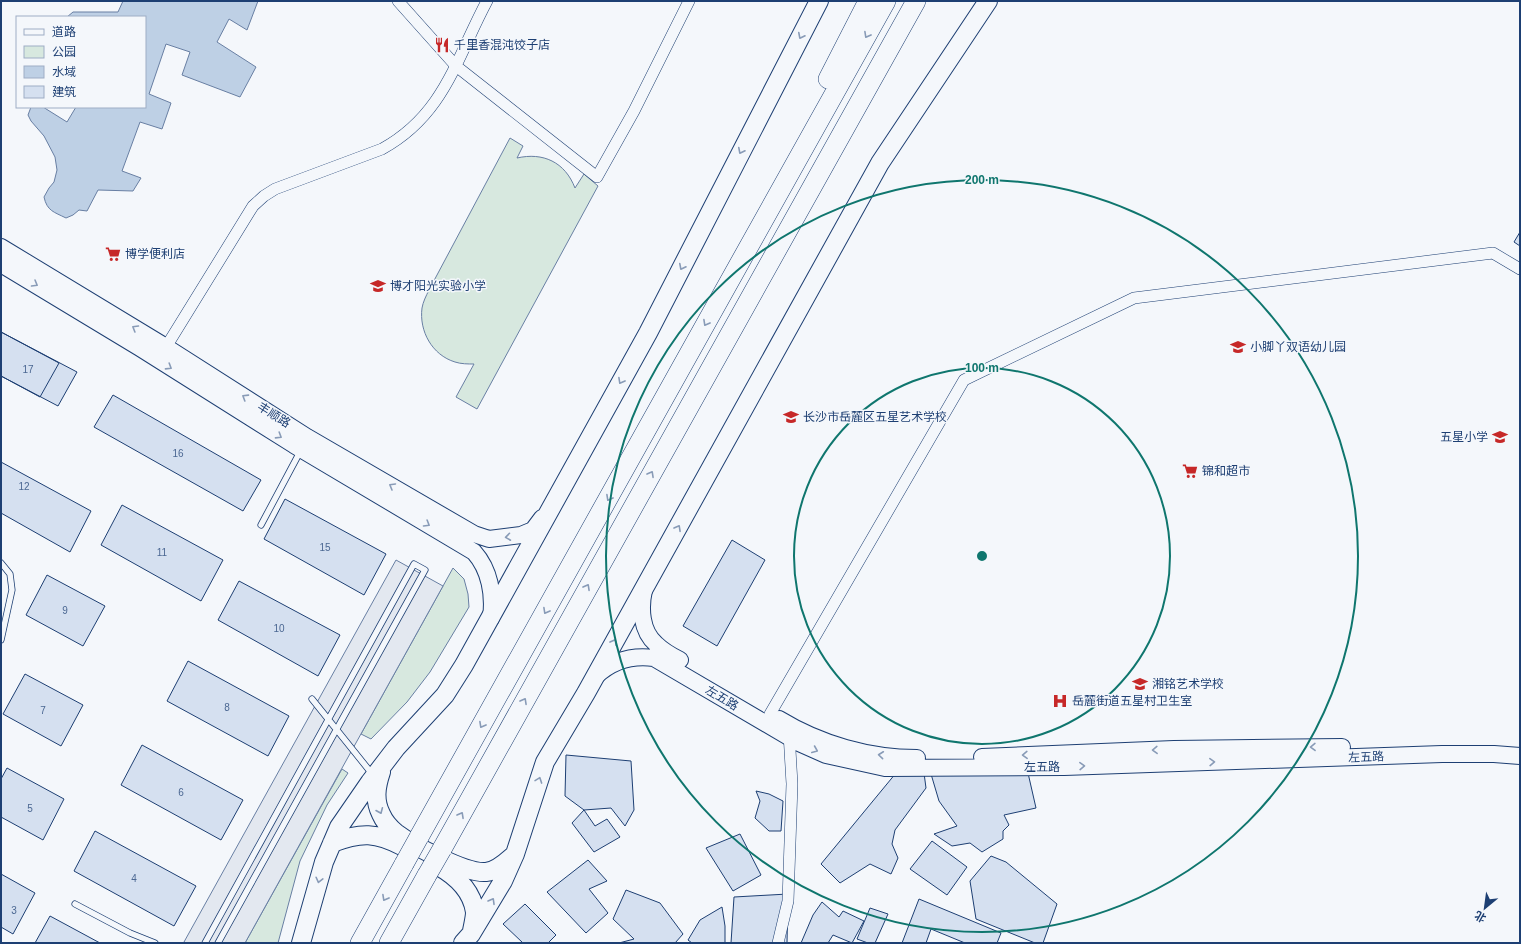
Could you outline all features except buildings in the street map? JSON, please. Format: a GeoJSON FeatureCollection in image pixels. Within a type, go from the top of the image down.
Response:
{"type":"FeatureCollection","features":[{"type":"Feature","properties":{"kind":"highway"},"geometry":{"type":"LineString","coordinates":[[725,289],[752,227],[868,1]]}},
{"type":"Feature","properties":{"kind":"highway"},"geometry":{"type":"LineString","coordinates":[[360,943],[886,1]]}},
{"type":"Feature","properties":{"kind":"highway"},"geometry":{"type":"LineString","coordinates":[[390,943],[580,600],[840,139],[916,1]]}},
{"type":"Feature","properties":{"kind":"highway"},"geometry":{"type":"LineString","coordinates":[[840,139],[928,1]]}},
{"type":"Feature","properties":{"kind":"main road"},"geometry":{"type":"LineString","coordinates":[[300,943],[324,862],[346,817],[396,748],[445,695],[491,619],[550,509],[648,333],[819,1]]}},
{"type":"Feature","properties":{"kind":"main road"},"geometry":{"type":"LineString","coordinates":[[467,939],[503,881],[515,854],[545,762],[596,676],[880,163],[988,1]]}},
{"type":"Feature","properties":{"kind":"main road","name":"丰顺路"},"geometry":{"type":"LineString","coordinates":[[1,247],[166,347],[307,436],[474,534],[490,539],[521,535],[533,530],[550,509]]}},
{"type":"Feature","properties":{"kind":"main road"},"geometry":{"type":"LineString","coordinates":[[1,264],[140,348],[302,449],[474,552],[482,561],[487,572],[492,598],[491,619]]}},
{"type":"Feature","properties":{"kind":"main road","name":"左五路"},"geometry":{"type":"LineString","coordinates":[[644,589],[641,602],[642,615],[647,631],[655,643],[665,652],[770,714],[789,731],[875,755],[909,758],[952,758],[1174,749],[1486,745],[1520,746]]}},
{"type":"Feature","properties":{"kind":"main road","name":"左五路"},"geometry":{"type":"LineString","coordinates":[[596,676],[603,669],[619,661],[645,656],[654,658],[789,731],[826,755],[885,768],[1064,767],[1442,754],[1494,754],[1520,756]]}},
{"type":"Feature","properties":{"kind":"main road"},"geometry":{"type":"LineString","coordinates":[[386,761],[376,787],[376,800],[381,814],[395,832],[451,863],[474,871],[486,872],[496,869],[515,854]]}},
{"type":"Feature","properties":{"kind":"main road"},"geometry":{"type":"LineString","coordinates":[[332,843],[350,836],[380,836],[397,843],[448,871],[460,881],[470,896],[475,913],[467,939]]}},
{"type":"Feature","properties":{"kind":"street"},"geometry":{"type":"LineString","coordinates":[[398,1],[456,66],[597,177],[634,111],[689,1]]}},
{"type":"Feature","properties":{"kind":"street"},"geometry":{"type":"LineString","coordinates":[[166,347],[253,206],[275,189],[382,149],[398,140],[412,129],[433,105],[449,80],[469,34],[487,1]]}},
{"type":"Feature","properties":{"kind":"street"},"geometry":{"type":"LineString","coordinates":[[770,714],[964,380],[1134,298],[1494,253],[1520,269]]}},
{"type":"Feature","properties":{"kind":"street"},"geometry":{"type":"LineString","coordinates":[[778,943],[788,901],[792,784],[789,731]]}},
{"type":"Feature","properties":{"kind":"lane"},"geometry":{"type":"LineString","coordinates":[[261,525],[302,449]]}},
{"type":"Feature","properties":{"kind":"lane"},"geometry":{"type":"LineString","coordinates":[[1,563],[10,574],[12,590],[1,640]]}},
{"type":"Feature","properties":{"kind":"lane"},"geometry":{"type":"LineString","coordinates":[[205,943],[414,564],[425,570],[218,943]]}},
{"type":"Feature","properties":{"kind":"lane"},"geometry":{"type":"LineString","coordinates":[[312,699],[374,777]]}},
{"type":"Feature","properties":{"kind":"lane"},"geometry":{"type":"LineString","coordinates":[[75,904],[130,933],[155,943]]}},
{"type":"Feature","properties":{"kind":"green space"},"geometry":{"type":"Polygon","coordinates":[[[510,138],[523,146],[517,158],[536,156],[552,161],[571,179],[575,188],[584,174],[598,186],[477,409],[456,397],[474,364],[462,364],[447,359],[434,348],[425,333],[422,308],[429,290],[510,138]]]}},
{"type":"Feature","properties":{"kind":"green space"},"geometry":{"type":"Polygon","coordinates":[[[453,568],[464,579],[468,594],[469,607],[430,672],[407,702],[371,739],[361,734],[453,568]]]}},
{"type":"Feature","properties":{"kind":"green space"},"geometry":{"type":"Polygon","coordinates":[[[342,769],[348,773],[327,805],[300,861],[278,943],[245,943],[342,769]]]}},
{"type":"Feature","properties":{"kind":"shaded area"},"geometry":{"type":"Polygon","coordinates":[[[396,560],[443,586],[245,943],[184,942],[396,560]]]}},
{"type":"Feature","properties":{"kind":"water"},"geometry":{"type":"Polygon","coordinates":[[[123,1],[258,1],[247,30],[229,19],[217,42],[256,67],[240,97],[182,75],[190,52],[166,44],[149,94],[171,103],[162,129],[140,122],[122,171],[141,178],[133,191],[98,190],[87,211],[79,210],[66,218],[49,208],[45,202],[44,197],[54,182],[57,170],[55,157],[44,136],[31,121],[28,115],[31,108],[45,108],[67,122],[75,108],[146,108],[146,16],[68,16],[73,12],[118,12],[123,1]]]}},
{"type":"Feature","properties":{"kind":"place","name":"千里香混沌饺子店"},"geometry":{"type":"Point","coordinates":[442,45]}},
{"type":"Feature","properties":{"kind":"place","name":"博学便利店"},"geometry":{"type":"Point","coordinates":[113,254]}},
{"type":"Feature","properties":{"kind":"place","name":"博才阳光实验小学"},"geometry":{"type":"Point","coordinates":[378,286]}},
{"type":"Feature","properties":{"kind":"place","name":"小脚丫双语幼儿园"},"geometry":{"type":"Point","coordinates":[1238,347]}},
{"type":"Feature","properties":{"kind":"place","name":"长沙市岳麓区五星艺术学校"},"geometry":{"type":"Point","coordinates":[791,417]}},
{"type":"Feature","properties":{"kind":"place","name":"五星小学"},"geometry":{"type":"Point","coordinates":[1500,437]}},
{"type":"Feature","properties":{"kind":"place","name":"锦和超市"},"geometry":{"type":"Point","coordinates":[1190,471]}},
{"type":"Feature","properties":{"kind":"place","name":"湘铭艺术学校"},"geometry":{"type":"Point","coordinates":[1140,684]}},
{"type":"Feature","properties":{"kind":"place","name":"岳麓街道五星村卫生室"},"geometry":{"type":"Point","coordinates":[1060,701]}}]}
